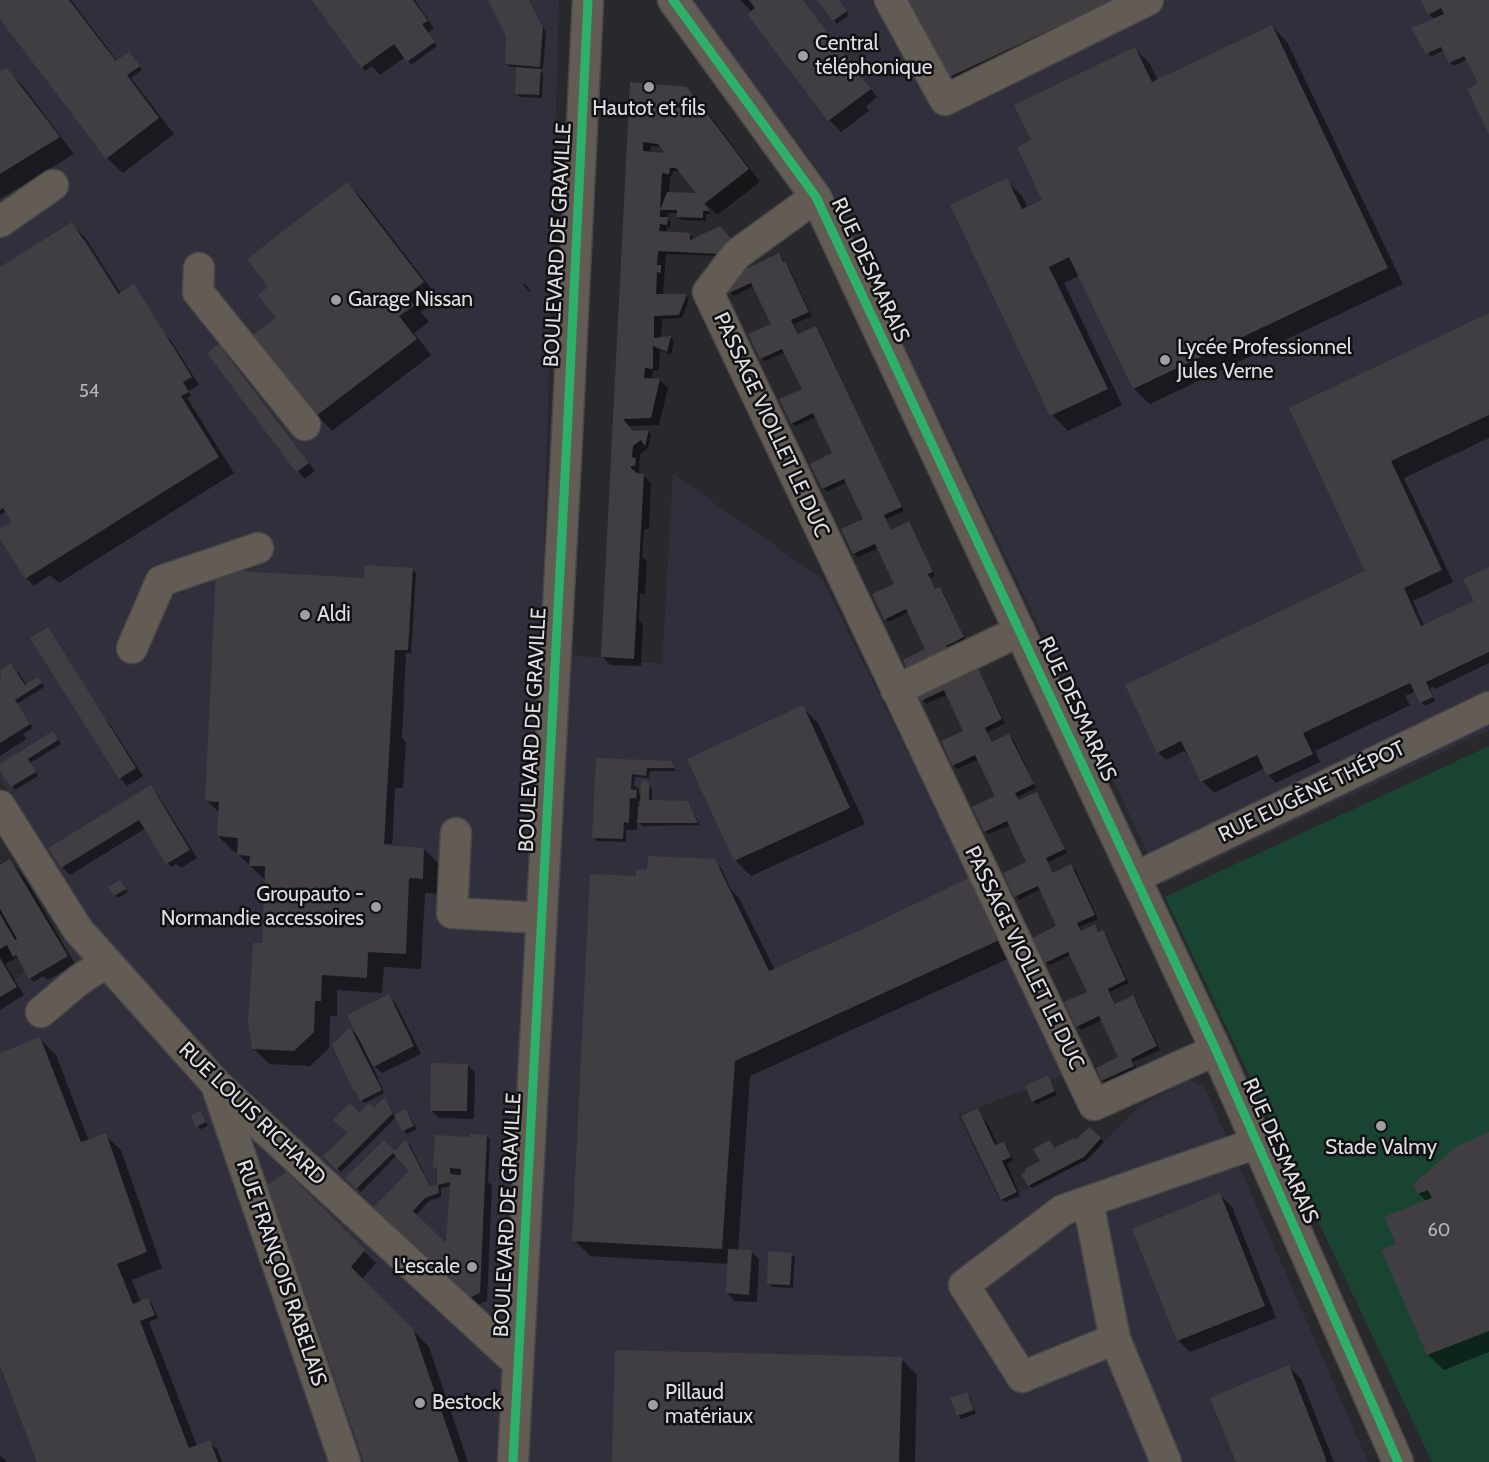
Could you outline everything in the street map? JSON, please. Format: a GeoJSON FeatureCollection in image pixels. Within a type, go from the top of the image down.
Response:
{"type":"FeatureCollection","features":[{"type":"Feature","properties":{"kind":"street","name":"BOULEVARD DE GRAVILLE"},"geometry":{"type":"LineString","coordinates":[[513,1462],[588,0]]}},
{"type":"Feature","properties":{"kind":"street","name":"RUE DESMARAIS"},"geometry":{"type":"LineString","coordinates":[[673,0],[816,197],[1216,1050],[1398,1462]]}},
{"type":"Feature","properties":{"kind":"street"},"geometry":{"type":"LineString","coordinates":[[890,0],[945,100],[1148,0]]}},
{"type":"Feature","properties":{"kind":"street"},"geometry":{"type":"LineString","coordinates":[[0,222],[54,185]]}},
{"type":"Feature","properties":{"kind":"street","name":"PASSAGE VIOLLET LE DUC"},"geometry":{"type":"LineString","coordinates":[[816,197],[737,254],[708,292],[1094,1105],[1216,1050]]}},
{"type":"Feature","properties":{"kind":"street"},"geometry":{"type":"LineString","coordinates":[[199,268],[198,292],[304,425]]}},
{"type":"Feature","properties":{"kind":"street"},"geometry":{"type":"LineString","coordinates":[[132,648],[161,581],[258,548]]}},
{"type":"Feature","properties":{"kind":"street"},"geometry":{"type":"LineString","coordinates":[[896,690],[1020,632]]}},
{"type":"Feature","properties":{"kind":"street","name":"RUE EUGÈNE THÉPOT"},"geometry":{"type":"LineString","coordinates":[[1136,877],[1489,707]]}},
{"type":"Feature","properties":{"kind":"street","name":"RUE LOUIS RICHARD"},"geometry":{"type":"LineString","coordinates":[[0,806],[78,930],[216,1084],[518,1363]]}},
{"type":"Feature","properties":{"kind":"street"},"geometry":{"type":"LineString","coordinates":[[456,833],[453,913],[542,918]]}},
{"type":"Feature","properties":{"kind":"street"},"geometry":{"type":"LineString","coordinates":[[41,1012],[79,980],[107,962]]}},
{"type":"Feature","properties":{"kind":"street","name":"RUE FRANÇOIS RABELAIS"},"geometry":{"type":"LineString","coordinates":[[216,1084],[345,1462]]}},
{"type":"Feature","properties":{"kind":"street"},"geometry":{"type":"LineString","coordinates":[[1115,1340],[1022,1377],[964,1285],[1063,1210],[1257,1143]]}},
{"type":"Feature","properties":{"kind":"street"},"geometry":{"type":"LineString","coordinates":[[1088,1202],[1115,1340],[1166,1462]]}},
{"type":"Feature","properties":{"kind":"shaded area"},"geometry":{"type":"Polygon","coordinates":[[[0,0],[559,0],[541,652],[662,664],[673,474],[822,579],[1066,1074],[958,1115],[1000,1202],[1085,1160],[1139,1107],[1189,1079],[1205,1088],[1368,1462],[0,1462],[0,992],[87,919],[0,779],[0,0]]]}},
{"type":"Feature","properties":{"kind":"shaded area"},"geometry":{"type":"Polygon","coordinates":[[[692,0],[1489,0],[1489,730],[1163,884],[821,174],[692,0]]]}},
{"type":"Feature","properties":{"kind":"green space","name":"Stade Valmy"},"geometry":{"type":"Polygon","coordinates":[[[1489,746],[1489,1462],[1432,1462],[1165,897],[1489,746]]]}},
{"type":"Feature","properties":{"kind":"building"},"geometry":{"type":"Polygon","coordinates":[[[0,0],[69,0],[116,61],[129,52],[140,66],[127,75],[159,118],[106,159],[0,19],[0,0]]]}},
{"type":"Feature","properties":{"kind":"building"},"geometry":{"type":"Polygon","coordinates":[[[312,0],[413,0],[428,21],[422,24],[435,42],[407,62],[394,44],[361,68],[312,0]]]}},
{"type":"Feature","properties":{"kind":"building"},"geometry":{"type":"Polygon","coordinates":[[[488,0],[529,0],[543,27],[540,67],[505,64],[506,36],[488,0]]]}},
{"type":"Feature","properties":{"kind":"building","name":"Central téléphonique"},"geometry":{"type":"Polygon","coordinates":[[[749,0],[803,0],[871,89],[828,121],[747,14],[755,8],[749,0]]]}},
{"type":"Feature","properties":{"kind":"building"},"geometry":{"type":"Polygon","coordinates":[[[817,0],[839,0],[847,11],[833,21],[817,0]]]}},
{"type":"Feature","properties":{"kind":"building"},"geometry":{"type":"Polygon","coordinates":[[[907,0],[1114,0],[945,79],[907,0]]]}},
{"type":"Feature","properties":{"kind":"building"},"geometry":{"type":"Polygon","coordinates":[[[1421,0],[1489,0],[1489,134],[1467,89],[1478,83],[1464,56],[1449,63],[1441,47],[1426,54],[1411,28],[1444,14],[1441,8],[1428,15],[1421,0]]]}},
{"type":"Feature","properties":{"kind":"building"},"geometry":{"type":"Polygon","coordinates":[[[1272,25],[1388,268],[1133,389],[1069,257],[1049,267],[1108,389],[1050,416],[950,205],[1007,178],[1022,209],[1042,200],[1017,147],[1031,140],[1014,105],[1135,47],[1152,82],[1272,25]]]}},
{"type":"Feature","properties":{"kind":"building"},"geometry":{"type":"Polygon","coordinates":[[[516,67],[541,69],[539,95],[515,94],[516,67]]]}},
{"type":"Feature","properties":{"kind":"building"},"geometry":{"type":"Polygon","coordinates":[[[7,68],[60,137],[0,174],[0,72],[7,68]]]}},
{"type":"Feature","properties":{"kind":"building"},"geometry":{"type":"Polygon","coordinates":[[[630,82],[687,87],[749,169],[704,204],[710,211],[703,211],[703,218],[677,217],[677,210],[660,210],[660,217],[668,217],[667,225],[660,224],[659,231],[690,233],[690,240],[720,226],[733,241],[719,254],[658,251],[657,265],[661,265],[661,273],[657,272],[656,294],[687,294],[679,315],[654,316],[654,338],[671,336],[667,352],[653,346],[653,369],[645,368],[644,378],[660,379],[651,418],[623,419],[633,431],[649,430],[645,446],[641,440],[633,446],[632,457],[636,458],[635,466],[631,466],[637,473],[644,474],[634,659],[601,657],[630,82]],[[643,142],[643,151],[665,153],[658,144],[643,142]],[[670,168],[669,174],[662,173],[660,210],[667,192],[696,193],[676,168],[670,168]]]}},
{"type":"Feature","properties":{"kind":"building","name":"Garage Nissan"},"geometry":{"type":"Polygon","coordinates":[[[347,182],[424,282],[407,295],[414,306],[399,316],[417,339],[316,416],[253,335],[276,318],[258,295],[268,287],[247,259],[347,182]]]}},
{"type":"Feature","properties":{"kind":"building"},"geometry":{"type":"Polygon","coordinates":[[[72,222],[118,294],[134,284],[192,377],[183,382],[189,392],[181,396],[219,457],[25,579],[0,539],[0,529],[12,522],[3,508],[0,510],[0,267],[72,222]]]}},
{"type":"Feature","properties":{"kind":"building"},"geometry":{"type":"Polygon","coordinates":[[[779,253],[809,312],[791,320],[798,334],[816,326],[902,507],[884,515],[891,530],[909,521],[933,572],[928,574],[935,589],[940,587],[964,637],[946,646],[949,654],[909,673],[903,660],[925,649],[906,609],[884,620],[872,594],[894,584],[875,544],[853,554],[847,542],[841,529],[863,519],[844,479],[822,489],[810,464],[832,453],[813,413],[791,424],[779,399],[802,389],[782,349],[760,359],[748,334],[771,324],[751,283],[729,293],[723,280],[779,253]]]}},
{"type":"Feature","properties":{"kind":"building"},"geometry":{"type":"Polygon","coordinates":[[[1489,313],[1489,415],[1391,461],[1442,570],[1404,588],[1421,626],[1474,601],[1463,579],[1489,567],[1489,652],[1426,682],[1433,697],[1420,703],[1410,683],[1303,733],[1313,754],[1267,776],[1257,755],[1201,782],[1181,741],[1157,753],[1125,685],[1365,571],[1289,408],[1489,313]]]}},
{"type":"Feature","properties":{"kind":"building"},"geometry":{"type":"Polygon","coordinates":[[[219,344],[309,463],[296,472],[207,353],[219,344]]]}},
{"type":"Feature","properties":{"kind":"building"},"geometry":{"type":"Polygon","coordinates":[[[365,565],[413,568],[408,650],[395,650],[384,845],[424,848],[423,879],[409,878],[406,954],[368,952],[367,978],[322,975],[321,1001],[315,1001],[314,1032],[294,1051],[252,1049],[248,1022],[253,943],[262,943],[265,866],[249,866],[250,856],[237,855],[238,838],[217,836],[219,802],[205,801],[216,570],[364,578],[365,565]]]}},
{"type":"Feature","properties":{"kind":"building"},"geometry":{"type":"Polygon","coordinates":[[[48,627],[136,768],[119,779],[30,638],[48,627]]]}},
{"type":"Feature","properties":{"kind":"building"},"geometry":{"type":"Polygon","coordinates":[[[11,663],[25,685],[38,677],[42,683],[15,700],[30,724],[0,743],[0,671],[11,663]]]}},
{"type":"Feature","properties":{"kind":"building"},"geometry":{"type":"Polygon","coordinates":[[[978,668],[1002,719],[985,728],[992,742],[1009,734],[1034,784],[1015,793],[1019,800],[1037,792],[1065,849],[1046,858],[1053,873],[1071,864],[1095,915],[1077,923],[1081,931],[1095,924],[1098,932],[1103,930],[1126,980],[1108,989],[1111,996],[1115,1004],[1133,995],[1157,1046],[1131,1059],[1134,1066],[1101,1081],[1096,1068],[1118,1057],[1099,1016],[1076,1027],[1064,1002],[1087,992],[1068,952],[1045,963],[1033,938],[1056,926],[1038,886],[1014,897],[1003,873],[1026,862],[1007,821],[984,832],[972,807],[995,796],[975,755],[952,766],[941,741],[963,731],[944,690],[921,701],[915,688],[949,672],[953,681],[978,668]]]}},
{"type":"Feature","properties":{"kind":"building"},"geometry":{"type":"Polygon","coordinates":[[[803,705],[850,808],[734,861],[687,759],[803,705]]]}},
{"type":"Feature","properties":{"kind":"building"},"geometry":{"type":"Polygon","coordinates":[[[53,731],[58,740],[28,759],[36,772],[11,787],[0,771],[0,764],[53,731]]]}},
{"type":"Feature","properties":{"kind":"building"},"geometry":{"type":"Polygon","coordinates":[[[596,758],[671,761],[674,768],[647,768],[646,776],[632,774],[631,789],[637,790],[636,798],[630,798],[629,823],[624,822],[623,839],[592,838],[596,758]]]}},
{"type":"Feature","properties":{"kind":"building"},"geometry":{"type":"Polygon","coordinates":[[[641,780],[646,780],[649,784],[649,800],[688,801],[698,823],[637,823],[641,780]]]}},
{"type":"Feature","properties":{"kind":"building"},"geometry":{"type":"Polygon","coordinates":[[[151,785],[190,850],[166,864],[139,820],[61,868],[48,848],[151,785]]]}},
{"type":"Feature","properties":{"kind":"building"},"geometry":{"type":"Polygon","coordinates":[[[648,856],[715,859],[769,971],[975,875],[1006,937],[735,1061],[722,1249],[572,1241],[590,874],[636,876],[636,869],[647,870],[648,856]]]}},
{"type":"Feature","properties":{"kind":"building"},"geometry":{"type":"Polygon","coordinates":[[[10,859],[68,956],[29,979],[16,955],[13,957],[7,945],[0,949],[0,914],[15,940],[17,939],[0,909],[0,865],[10,859]]]}},
{"type":"Feature","properties":{"kind":"building"},"geometry":{"type":"Polygon","coordinates":[[[120,880],[126,889],[114,896],[108,887],[120,880]]]}},
{"type":"Feature","properties":{"kind":"building"},"geometry":{"type":"Polygon","coordinates":[[[0,958],[17,987],[0,997],[0,958]]]}},
{"type":"Feature","properties":{"kind":"building"},"geometry":{"type":"Polygon","coordinates":[[[389,994],[414,1046],[373,1067],[347,1015],[389,994]]]}},
{"type":"Feature","properties":{"kind":"building"},"geometry":{"type":"Polygon","coordinates":[[[350,1027],[382,1090],[360,1101],[332,1045],[350,1027]]]}},
{"type":"Feature","properties":{"kind":"building"},"geometry":{"type":"Polygon","coordinates":[[[40,1037],[81,1142],[106,1133],[147,1252],[117,1264],[133,1304],[148,1298],[155,1315],[140,1321],[189,1448],[210,1440],[218,1462],[37,1462],[0,1365],[0,1053],[40,1037]]]}},
{"type":"Feature","properties":{"kind":"building"},"geometry":{"type":"Polygon","coordinates":[[[431,1063],[468,1064],[467,1111],[430,1111],[431,1063]]]}},
{"type":"Feature","properties":{"kind":"building"},"geometry":{"type":"Polygon","coordinates":[[[1048,1075],[1055,1091],[1032,1102],[1025,1086],[1048,1075]]]}},
{"type":"Feature","properties":{"kind":"building"},"geometry":{"type":"Polygon","coordinates":[[[385,1097],[393,1113],[336,1170],[323,1156],[347,1133],[333,1120],[350,1103],[359,1113],[369,1103],[374,1108],[385,1097]]]}},
{"type":"Feature","properties":{"kind":"building"},"geometry":{"type":"Polygon","coordinates":[[[978,1108],[995,1145],[1004,1142],[1011,1157],[1002,1161],[1017,1192],[1001,1200],[961,1116],[978,1108]]]}},
{"type":"Feature","properties":{"kind":"building"},"geometry":{"type":"Polygon","coordinates":[[[406,1109],[414,1126],[402,1131],[394,1115],[406,1109]]]}},
{"type":"Feature","properties":{"kind":"building"},"geometry":{"type":"Polygon","coordinates":[[[200,1111],[206,1122],[196,1127],[191,1116],[200,1111]]]}},
{"type":"Feature","properties":{"kind":"building"},"geometry":{"type":"Polygon","coordinates":[[[1090,1127],[1101,1138],[1084,1157],[1028,1186],[1021,1174],[1026,1171],[1025,1169],[1040,1161],[1033,1149],[1050,1140],[1054,1148],[1074,1138],[1075,1140],[1090,1127]]]}},
{"type":"Feature","properties":{"kind":"building"},"geometry":{"type":"Polygon","coordinates":[[[1489,1132],[1489,1331],[1427,1355],[1381,1250],[1396,1244],[1384,1217],[1432,1198],[1428,1190],[1417,1194],[1413,1184],[1457,1146],[1489,1132]]]}},
{"type":"Feature","properties":{"kind":"building"},"geometry":{"type":"Polygon","coordinates":[[[470,1134],[487,1135],[480,1293],[466,1299],[374,1207],[409,1171],[393,1153],[356,1189],[345,1178],[384,1140],[395,1151],[406,1140],[430,1186],[437,1185],[437,1168],[433,1167],[435,1135],[470,1137],[470,1134]],[[450,1168],[450,1174],[461,1175],[461,1169],[450,1168]],[[450,1182],[438,1185],[439,1193],[425,1198],[413,1211],[446,1243],[450,1182]]]}},
{"type":"Feature","properties":{"kind":"building"},"geometry":{"type":"Polygon","coordinates":[[[287,1172],[365,1250],[351,1267],[413,1329],[459,1462],[364,1462],[267,1185],[287,1172]]]}},
{"type":"Feature","properties":{"kind":"building"},"geometry":{"type":"Polygon","coordinates":[[[1220,1193],[1265,1306],[1177,1341],[1132,1229],[1220,1193]]]}},
{"type":"Feature","properties":{"kind":"building"},"geometry":{"type":"Polygon","coordinates":[[[728,1249],[752,1250],[749,1295],[726,1293],[728,1249]]]}},
{"type":"Feature","properties":{"kind":"building"},"geometry":{"type":"Polygon","coordinates":[[[768,1251],[792,1253],[790,1285],[767,1284],[768,1251]]]}},
{"type":"Feature","properties":{"kind":"building"},"geometry":{"type":"Polygon","coordinates":[[[615,1350],[902,1357],[899,1462],[612,1462],[615,1350]]]}},
{"type":"Feature","properties":{"kind":"building"},"geometry":{"type":"Polygon","coordinates":[[[1289,1365],[1326,1462],[1236,1462],[1210,1398],[1289,1365]]]}},
{"type":"Feature","properties":{"kind":"building"},"geometry":{"type":"Polygon","coordinates":[[[967,1392],[974,1410],[957,1416],[950,1398],[967,1392]]]}},
{"type":"Feature","properties":{"kind":"cycle path"},"geometry":{"type":"LineString","coordinates":[[513,1462],[588,0]]}},
{"type":"Feature","properties":{"kind":"cycle path"},"geometry":{"type":"LineString","coordinates":[[673,0],[816,197],[1216,1050],[1398,1462]]}},
{"type":"Feature","properties":{"kind":"place","name":"Central téléphonique"},"geometry":{"type":"Point","coordinates":[803,56]}},
{"type":"Feature","properties":{"kind":"place","name":"Hautot et fils"},"geometry":{"type":"Point","coordinates":[649,87]}},
{"type":"Feature","properties":{"kind":"place","name":"Garage Nissan"},"geometry":{"type":"Point","coordinates":[336,300]}},
{"type":"Feature","properties":{"kind":"place","name":"Lycée Professionnel Jules Verne"},"geometry":{"type":"Point","coordinates":[1165,360]}},
{"type":"Feature","properties":{"kind":"place","name":"Aldi"},"geometry":{"type":"Point","coordinates":[305,615]}},
{"type":"Feature","properties":{"kind":"place","name":"Groupauto - Normandie accessoires"},"geometry":{"type":"Point","coordinates":[376,907]}},
{"type":"Feature","properties":{"kind":"place","name":"Stade Valmy"},"geometry":{"type":"Point","coordinates":[1381,1126]}},
{"type":"Feature","properties":{"kind":"place","name":"L'escale"},"geometry":{"type":"Point","coordinates":[472,1267]}},
{"type":"Feature","properties":{"kind":"place","name":"Bestock"},"geometry":{"type":"Point","coordinates":[420,1403]}},
{"type":"Feature","properties":{"kind":"place","name":"Pillaud matériaux"},"geometry":{"type":"Point","coordinates":[653,1405]}}]}
